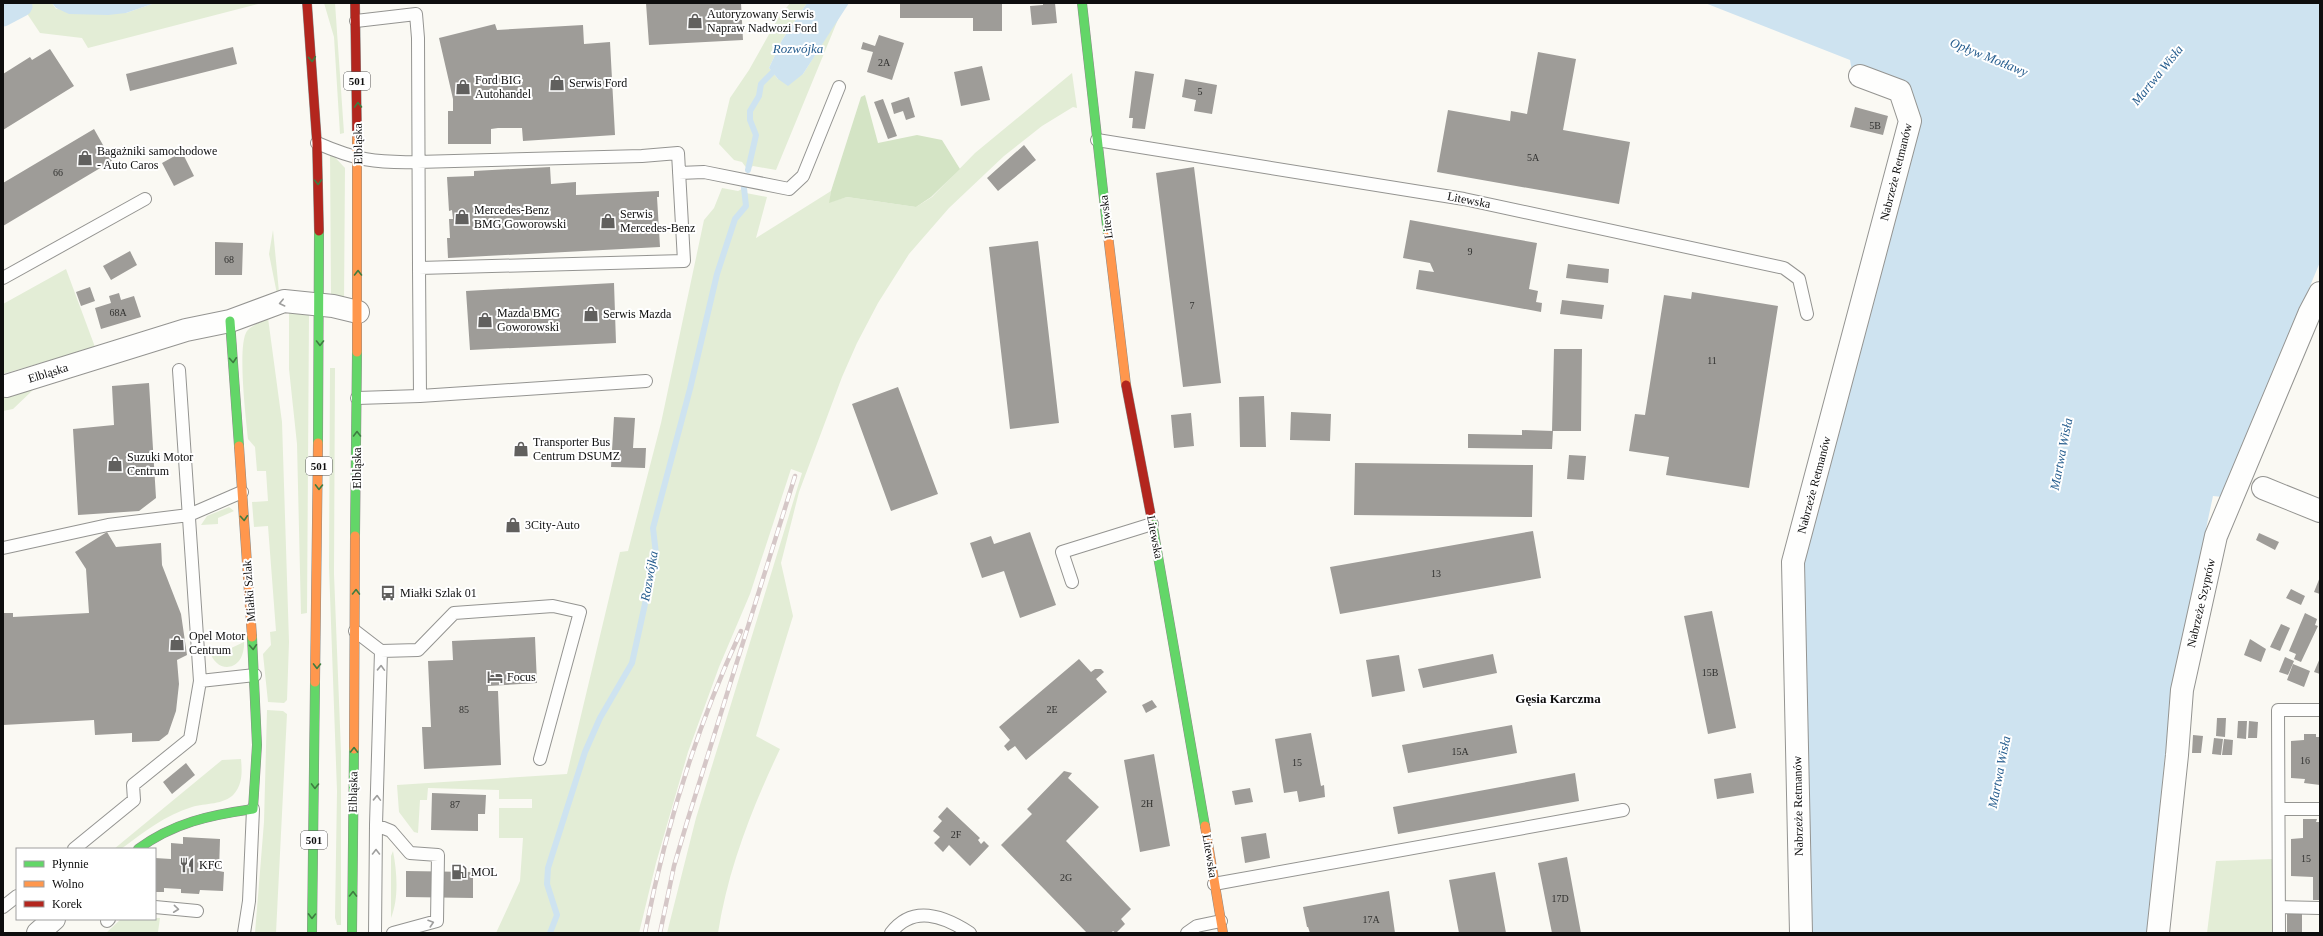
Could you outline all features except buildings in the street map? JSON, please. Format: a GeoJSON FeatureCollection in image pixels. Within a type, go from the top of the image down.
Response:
{"type":"FeatureCollection","features":[{"type":"Feature","properties":{"kind":"main road","name":"501"},"geometry":{"type":"LineString","coordinates":[[307,3],[317,143],[320,304],[312,933]]}},
{"type":"Feature","properties":{"kind":"main road","name":"Elbląska"},"geometry":{"type":"LineString","coordinates":[[352,933],[359,158],[355,3]]}},
{"type":"Feature","properties":{"kind":"main road","name":"Litewska"},"geometry":{"type":"LineString","coordinates":[[1082,3],[1124,372],[1177,659],[1222,927]]}},
{"type":"Feature","properties":{"kind":"main road","name":"Miałki Szlak"},"geometry":{"type":"LineString","coordinates":[[230,321],[255,675],[256,744],[253,809]]}},
{"type":"Feature","properties":{"kind":"main road"},"geometry":{"type":"LineString","coordinates":[[139,848],[162,831],[178,824],[204,816],[253,809]]}},
{"type":"Feature","properties":{"kind":"street","name":"Nabrzeże Retmanów"},"geometry":{"type":"LineString","coordinates":[[1801,933],[1793,562],[1910,121],[1900,91],[1860,76]]}},
{"type":"Feature","properties":{"kind":"street","name":"Nabrzeże Szyprów"},"geometry":{"type":"LineString","coordinates":[[2158,933],[2177,755],[2182,690],[2216,536],[2310,312],[2320,294]]}},
{"type":"Feature","properties":{"kind":"street","name":"Elbląska"},"geometry":{"type":"LineString","coordinates":[[4,386],[186,330],[230,321],[284,301],[320,304],[358,312]]}},
{"type":"Feature","properties":{"kind":"street"},"geometry":{"type":"LineString","coordinates":[[2263,488],[2320,511]]}},
{"type":"Feature","properties":{"kind":"street"},"geometry":{"type":"LineString","coordinates":[[38,933],[53,920]]}},
{"type":"Feature","properties":{"kind":"lane"},"geometry":{"type":"LineString","coordinates":[[356,21],[416,14],[418,38],[417,162],[420,396]]}},
{"type":"Feature","properties":{"kind":"lane"},"geometry":{"type":"LineString","coordinates":[[679,173],[704,172],[789,189],[803,176],[839,87]]}},
{"type":"Feature","properties":{"kind":"lane","name":"Litewska"},"geometry":{"type":"LineString","coordinates":[[1097,140],[1464,199],[1784,268],[1799,279],[1807,314]]}},
{"type":"Feature","properties":{"kind":"lane"},"geometry":{"type":"LineString","coordinates":[[317,143],[359,158],[380,162],[642,156],[678,153],[684,262],[419,268]]}},
{"type":"Feature","properties":{"kind":"lane"},"geometry":{"type":"LineString","coordinates":[[3,278],[145,199]]}},
{"type":"Feature","properties":{"kind":"lane"},"geometry":{"type":"LineString","coordinates":[[75,848],[134,800],[133,785],[190,739],[200,681],[179,370]]}},
{"type":"Feature","properties":{"kind":"lane"},"geometry":{"type":"LineString","coordinates":[[357,398],[420,396],[646,381]]}},
{"type":"Feature","properties":{"kind":"lane"},"geometry":{"type":"LineString","coordinates":[[3,548],[108,525],[188,515],[242,492]]}},
{"type":"Feature","properties":{"kind":"lane"},"geometry":{"type":"LineString","coordinates":[[1072,582],[1062,552],[1152,524]]}},
{"type":"Feature","properties":{"kind":"lane"},"geometry":{"type":"LineString","coordinates":[[355,631],[381,651],[418,650],[454,613],[553,606],[580,612],[540,759]]}},
{"type":"Feature","properties":{"kind":"lane"},"geometry":{"type":"LineString","coordinates":[[375,933],[376,825],[381,651]]}},
{"type":"Feature","properties":{"kind":"lane"},"geometry":{"type":"LineString","coordinates":[[200,681],[255,675]]}},
{"type":"Feature","properties":{"kind":"lane"},"geometry":{"type":"LineString","coordinates":[[2279,933],[2278,710],[2320,710]]}},
{"type":"Feature","properties":{"kind":"lane"},"geometry":{"type":"LineString","coordinates":[[244,933],[249,902],[253,809]]}},
{"type":"Feature","properties":{"kind":"lane"},"geometry":{"type":"LineString","coordinates":[[2279,809],[2320,809]]}},
{"type":"Feature","properties":{"kind":"lane"},"geometry":{"type":"LineString","coordinates":[[1214,884],[1623,810]]}},
{"type":"Feature","properties":{"kind":"lane"},"geometry":{"type":"LineString","coordinates":[[376,825],[391,831],[410,852],[438,855],[437,921],[393,933]]}},
{"type":"Feature","properties":{"kind":"lane"},"geometry":{"type":"LineString","coordinates":[[3,907],[16,897]]}},
{"type":"Feature","properties":{"kind":"lane"},"geometry":{"type":"LineString","coordinates":[[156,907],[197,911]]}},
{"type":"Feature","properties":{"kind":"lane"},"geometry":{"type":"LineString","coordinates":[[2279,907],[2320,908]]}},
{"type":"Feature","properties":{"kind":"lane"},"geometry":{"type":"LineString","coordinates":[[891,933],[896,926],[923,914],[951,921],[970,933]]}},
{"type":"Feature","properties":{"kind":"lane"},"geometry":{"type":"LineString","coordinates":[[1187,933],[1197,926],[1222,927]]}},
{"type":"Feature","properties":{"kind":"green space"},"geometry":{"type":"Polygon","coordinates":[[[20,3],[52,3],[56,9],[126,13],[155,3],[262,3],[88,48],[82,38],[40,33],[20,3]]]}},
{"type":"Feature","properties":{"kind":"green space"},"geometry":{"type":"Polygon","coordinates":[[[324,3],[335,3],[344,133],[340,134],[334,37],[324,3]]]}},
{"type":"Feature","properties":{"kind":"green space"},"geometry":{"type":"Polygon","coordinates":[[[790,3],[807,3],[782,40],[769,68],[778,79],[803,74],[839,17],[776,170],[753,166],[748,170],[742,162],[734,160],[719,144],[730,98],[749,70],[777,20],[790,3]]]}},
{"type":"Feature","properties":{"kind":"green space"},"geometry":{"type":"Polygon","coordinates":[[[1072,73],[1077,108],[1073,107],[1042,126],[1004,156],[949,208],[909,254],[878,303],[857,343],[842,377],[799,492],[781,563],[793,616],[756,736],[780,749],[742,839],[722,909],[718,933],[667,933],[696,818],[802,473],[791,469],[750,594],[719,667],[688,752],[656,863],[639,933],[496,933],[520,881],[523,838],[499,838],[499,808],[532,808],[532,799],[499,799],[499,790],[428,788],[427,800],[420,800],[418,833],[414,832],[399,812],[397,785],[567,774],[620,552],[628,551],[661,423],[704,220],[714,208],[722,188],[738,191],[744,188],[746,193],[767,197],[756,238],[831,191],[830,202],[847,197],[916,207],[932,197],[975,153],[1072,73]]]}},
{"type":"Feature","properties":{"kind":"green space"},"geometry":{"type":"Polygon","coordinates":[[[865,95],[878,143],[917,135],[942,140],[960,169],[931,197],[916,207],[847,197],[829,203],[831,191],[861,97],[865,95]]]}},
{"type":"Feature","properties":{"kind":"green space"},"geometry":{"type":"Polygon","coordinates":[[[330,152],[345,168],[344,305],[331,295],[330,152]]]}},
{"type":"Feature","properties":{"kind":"green space"},"geometry":{"type":"Polygon","coordinates":[[[273,230],[279,292],[277,294],[269,254],[273,230]]]}},
{"type":"Feature","properties":{"kind":"green space"},"geometry":{"type":"Polygon","coordinates":[[[66,269],[95,347],[3,374],[3,304],[66,269]]]}},
{"type":"Feature","properties":{"kind":"green space"},"geometry":{"type":"Polygon","coordinates":[[[289,310],[309,315],[307,613],[301,614],[297,444],[289,369],[289,310]]]}},
{"type":"Feature","properties":{"kind":"green space"},"geometry":{"type":"Polygon","coordinates":[[[268,318],[282,422],[289,642],[287,700],[284,703],[268,702],[263,654],[271,645],[270,632],[276,631],[268,526],[254,527],[252,502],[268,501],[266,471],[257,471],[255,447],[248,439],[242,366],[244,339],[247,331],[254,325],[268,318]]]}},
{"type":"Feature","properties":{"kind":"green space"},"geometry":{"type":"Polygon","coordinates":[[[330,368],[335,368],[334,574],[341,752],[341,925],[337,925],[335,918],[337,791],[329,567],[330,368]]]}},
{"type":"Feature","properties":{"kind":"green space"},"geometry":{"type":"Polygon","coordinates":[[[35,388],[13,409],[3,411],[3,397],[35,388]]]}},
{"type":"Feature","properties":{"kind":"green space"},"geometry":{"type":"Polygon","coordinates":[[[229,507],[234,511],[218,518],[218,524],[201,525],[207,516],[229,507]]]}},
{"type":"Feature","properties":{"kind":"green space"},"geometry":{"type":"Polygon","coordinates":[[[244,642],[240,660],[235,665],[229,667],[218,664],[210,651],[227,650],[244,642]]]}},
{"type":"Feature","properties":{"kind":"green space"},"geometry":{"type":"Polygon","coordinates":[[[267,710],[283,711],[287,714],[276,933],[255,933],[264,822],[267,710]]]}},
{"type":"Feature","properties":{"kind":"green space"},"geometry":{"type":"Polygon","coordinates":[[[241,759],[242,772],[239,786],[230,798],[220,802],[182,810],[155,825],[122,848],[115,848],[222,760],[241,759]]]}},
{"type":"Feature","properties":{"kind":"green space"},"geometry":{"type":"Polygon","coordinates":[[[393,851],[396,868],[396,894],[394,910],[391,918],[391,856],[393,851]]]}},
{"type":"Feature","properties":{"kind":"green space"},"geometry":{"type":"Polygon","coordinates":[[[2273,859],[2272,933],[2207,933],[2216,861],[2273,859]]]}},
{"type":"Feature","properties":{"kind":"green space"},"geometry":{"type":"Polygon","coordinates":[[[156,918],[160,918],[158,932],[169,933],[106,933],[120,920],[156,920],[156,918]]]}},
{"type":"Feature","properties":{"kind":"water"},"geometry":{"type":"Polygon","coordinates":[[[52,3],[155,3],[126,13],[108,15],[69,14],[56,8],[52,3]]]}},
{"type":"Feature","properties":{"kind":"water","name":"Rozwójka"},"geometry":{"type":"Polygon","coordinates":[[[807,3],[849,3],[803,74],[788,86],[778,79],[769,68],[782,40],[807,3]]]}},
{"type":"Feature","properties":{"kind":"water"},"geometry":{"type":"Polygon","coordinates":[[[1705,3],[2320,3],[2320,262],[2223,497],[2213,496],[2172,688],[2147,933],[1804,933],[1796,562],[1914,120],[1902,86],[1852,71],[1850,60],[1705,3]]]}},
{"type":"Feature","properties":{"kind":"waterway"},"geometry":{"type":"LineString","coordinates":[[3,16],[22,6]]}},
{"type":"Feature","properties":{"kind":"waterway","name":"Rozwójka"},"geometry":{"type":"LineString","coordinates":[[748,170],[756,135],[750,120],[750,111],[759,96],[761,84],[778,67]]}},
{"type":"Feature","properties":{"kind":"waterway","name":"Rozwójka"},"geometry":{"type":"LineString","coordinates":[[550,933],[557,915],[547,884],[548,868],[585,752],[600,718],[632,663],[656,554],[653,528],[690,389],[717,274],[735,219],[746,206],[744,188]]}},
{"type":"Feature","properties":{"kind":"railway"},"geometry":{"type":"LineString","coordinates":[[660,933],[674,866],[795,476]]}},
{"type":"Feature","properties":{"kind":"railway"},"geometry":{"type":"LineString","coordinates":[[645,933],[662,856],[684,779],[710,704],[741,631]]}},
{"type":"Feature","properties":{"kind":"traffic: fast"},"geometry":{"type":"LineString","coordinates":[[1082,3],[1108,235]]}},
{"type":"Feature","properties":{"kind":"traffic: fast"},"geometry":{"type":"LineString","coordinates":[[318,443],[319,231]]}},
{"type":"Feature","properties":{"kind":"traffic: fast"},"geometry":{"type":"LineString","coordinates":[[230,321],[239,446]]}},
{"type":"Feature","properties":{"kind":"traffic: fast"},"geometry":{"type":"LineString","coordinates":[[355,536],[357,352]]}},
{"type":"Feature","properties":{"kind":"traffic: fast"},"geometry":{"type":"LineString","coordinates":[[1151,516],[1205,826]]}},
{"type":"Feature","properties":{"kind":"traffic: fast"},"geometry":{"type":"LineString","coordinates":[[139,848],[151,840],[178,826],[207,817],[253,809],[257,745],[252,637]]}},
{"type":"Feature","properties":{"kind":"traffic: fast"},"geometry":{"type":"LineString","coordinates":[[312,933],[315,682]]}},
{"type":"Feature","properties":{"kind":"traffic: fast"},"geometry":{"type":"LineString","coordinates":[[352,933],[354,749]]}},
{"type":"Feature","properties":{"kind":"traffic: slow"},"geometry":{"type":"LineString","coordinates":[[357,134],[357,352]]}},
{"type":"Feature","properties":{"kind":"traffic: slow"},"geometry":{"type":"LineString","coordinates":[[1108,235],[1126,385]]}},
{"type":"Feature","properties":{"kind":"traffic: slow"},"geometry":{"type":"LineString","coordinates":[[315,682],[318,443]]}},
{"type":"Feature","properties":{"kind":"traffic: slow"},"geometry":{"type":"LineString","coordinates":[[239,446],[252,637]]}},
{"type":"Feature","properties":{"kind":"traffic: slow"},"geometry":{"type":"LineString","coordinates":[[354,749],[355,536]]}},
{"type":"Feature","properties":{"kind":"traffic: slow"},"geometry":{"type":"LineString","coordinates":[[1205,826],[1223,933]]}},
{"type":"Feature","properties":{"kind":"traffic: jam"},"geometry":{"type":"LineString","coordinates":[[307,3],[317,143],[319,231]]}},
{"type":"Feature","properties":{"kind":"traffic: jam"},"geometry":{"type":"LineString","coordinates":[[355,3],[357,134]]}},
{"type":"Feature","properties":{"kind":"traffic: jam"},"geometry":{"type":"LineString","coordinates":[[1126,385],[1151,516]]}},
{"type":"Feature","properties":{"kind":"place","name":"Autoryzowany Serwis Napraw Nadwozi Ford"},"geometry":{"type":"Point","coordinates":[695,21]}},
{"type":"Feature","properties":{"kind":"place","name":"Serwis Ford"},"geometry":{"type":"Point","coordinates":[557,83]}},
{"type":"Feature","properties":{"kind":"place","name":"Ford BIG Autohandel"},"geometry":{"type":"Point","coordinates":[463,87]}},
{"type":"Feature","properties":{"kind":"place","name":"Bagażniki samochodowe - Auto Caros"},"geometry":{"type":"Point","coordinates":[85,158]}},
{"type":"Feature","properties":{"kind":"place","name":"Mercedes-Benz BMG Goworowski"},"geometry":{"type":"Point","coordinates":[462,217]}},
{"type":"Feature","properties":{"kind":"place","name":"Serwis Mercedes-Benz"},"geometry":{"type":"Point","coordinates":[608,221]}},
{"type":"Feature","properties":{"kind":"place","name":"Serwis Mazda"},"geometry":{"type":"Point","coordinates":[591,314]}},
{"type":"Feature","properties":{"kind":"place","name":"Mazda BMG Goworowski"},"geometry":{"type":"Point","coordinates":[485,320]}},
{"type":"Feature","properties":{"kind":"place","name":"Transporter Bus Centrum DSUMZ"},"geometry":{"type":"Point","coordinates":[521,449]}},
{"type":"Feature","properties":{"kind":"place","name":"Suzuki Motor Centrum"},"geometry":{"type":"Point","coordinates":[115,464]}},
{"type":"Feature","properties":{"kind":"place","name":"3City-Auto"},"geometry":{"type":"Point","coordinates":[513,525]}},
{"type":"Feature","properties":{"kind":"place","name":"Miałki Szlak 01"},"geometry":{"type":"Point","coordinates":[388,593]}},
{"type":"Feature","properties":{"kind":"place","name":"Opel Motor Centrum"},"geometry":{"type":"Point","coordinates":[177,643]}},
{"type":"Feature","properties":{"kind":"place","name":"Focus"},"geometry":{"type":"Point","coordinates":[495,677]}},
{"type":"Feature","properties":{"kind":"place","name":"KFC"},"geometry":{"type":"Point","coordinates":[187,865]}},
{"type":"Feature","properties":{"kind":"place","name":"MOL"},"geometry":{"type":"Point","coordinates":[459,872]}},
{"type":"Feature","properties":{"kind":"district","name":"Gęsia Karczma"},"geometry":{"type":"Point","coordinates":[1558,698]}},
{"type":"Feature","properties":{"kind":"water label","name":"Opływ Motławy"},"geometry":{"type":"Point","coordinates":[1989,57]}},
{"type":"Feature","properties":{"kind":"water label","name":"Martwa Wisła"},"geometry":{"type":"Point","coordinates":[2157,75]}},
{"type":"Feature","properties":{"kind":"water label","name":"Martwa Wisła"},"geometry":{"type":"Point","coordinates":[2061,454]}},
{"type":"Feature","properties":{"kind":"water label","name":"Martwa Wisła"},"geometry":{"type":"Point","coordinates":[1999,772]}}]}
